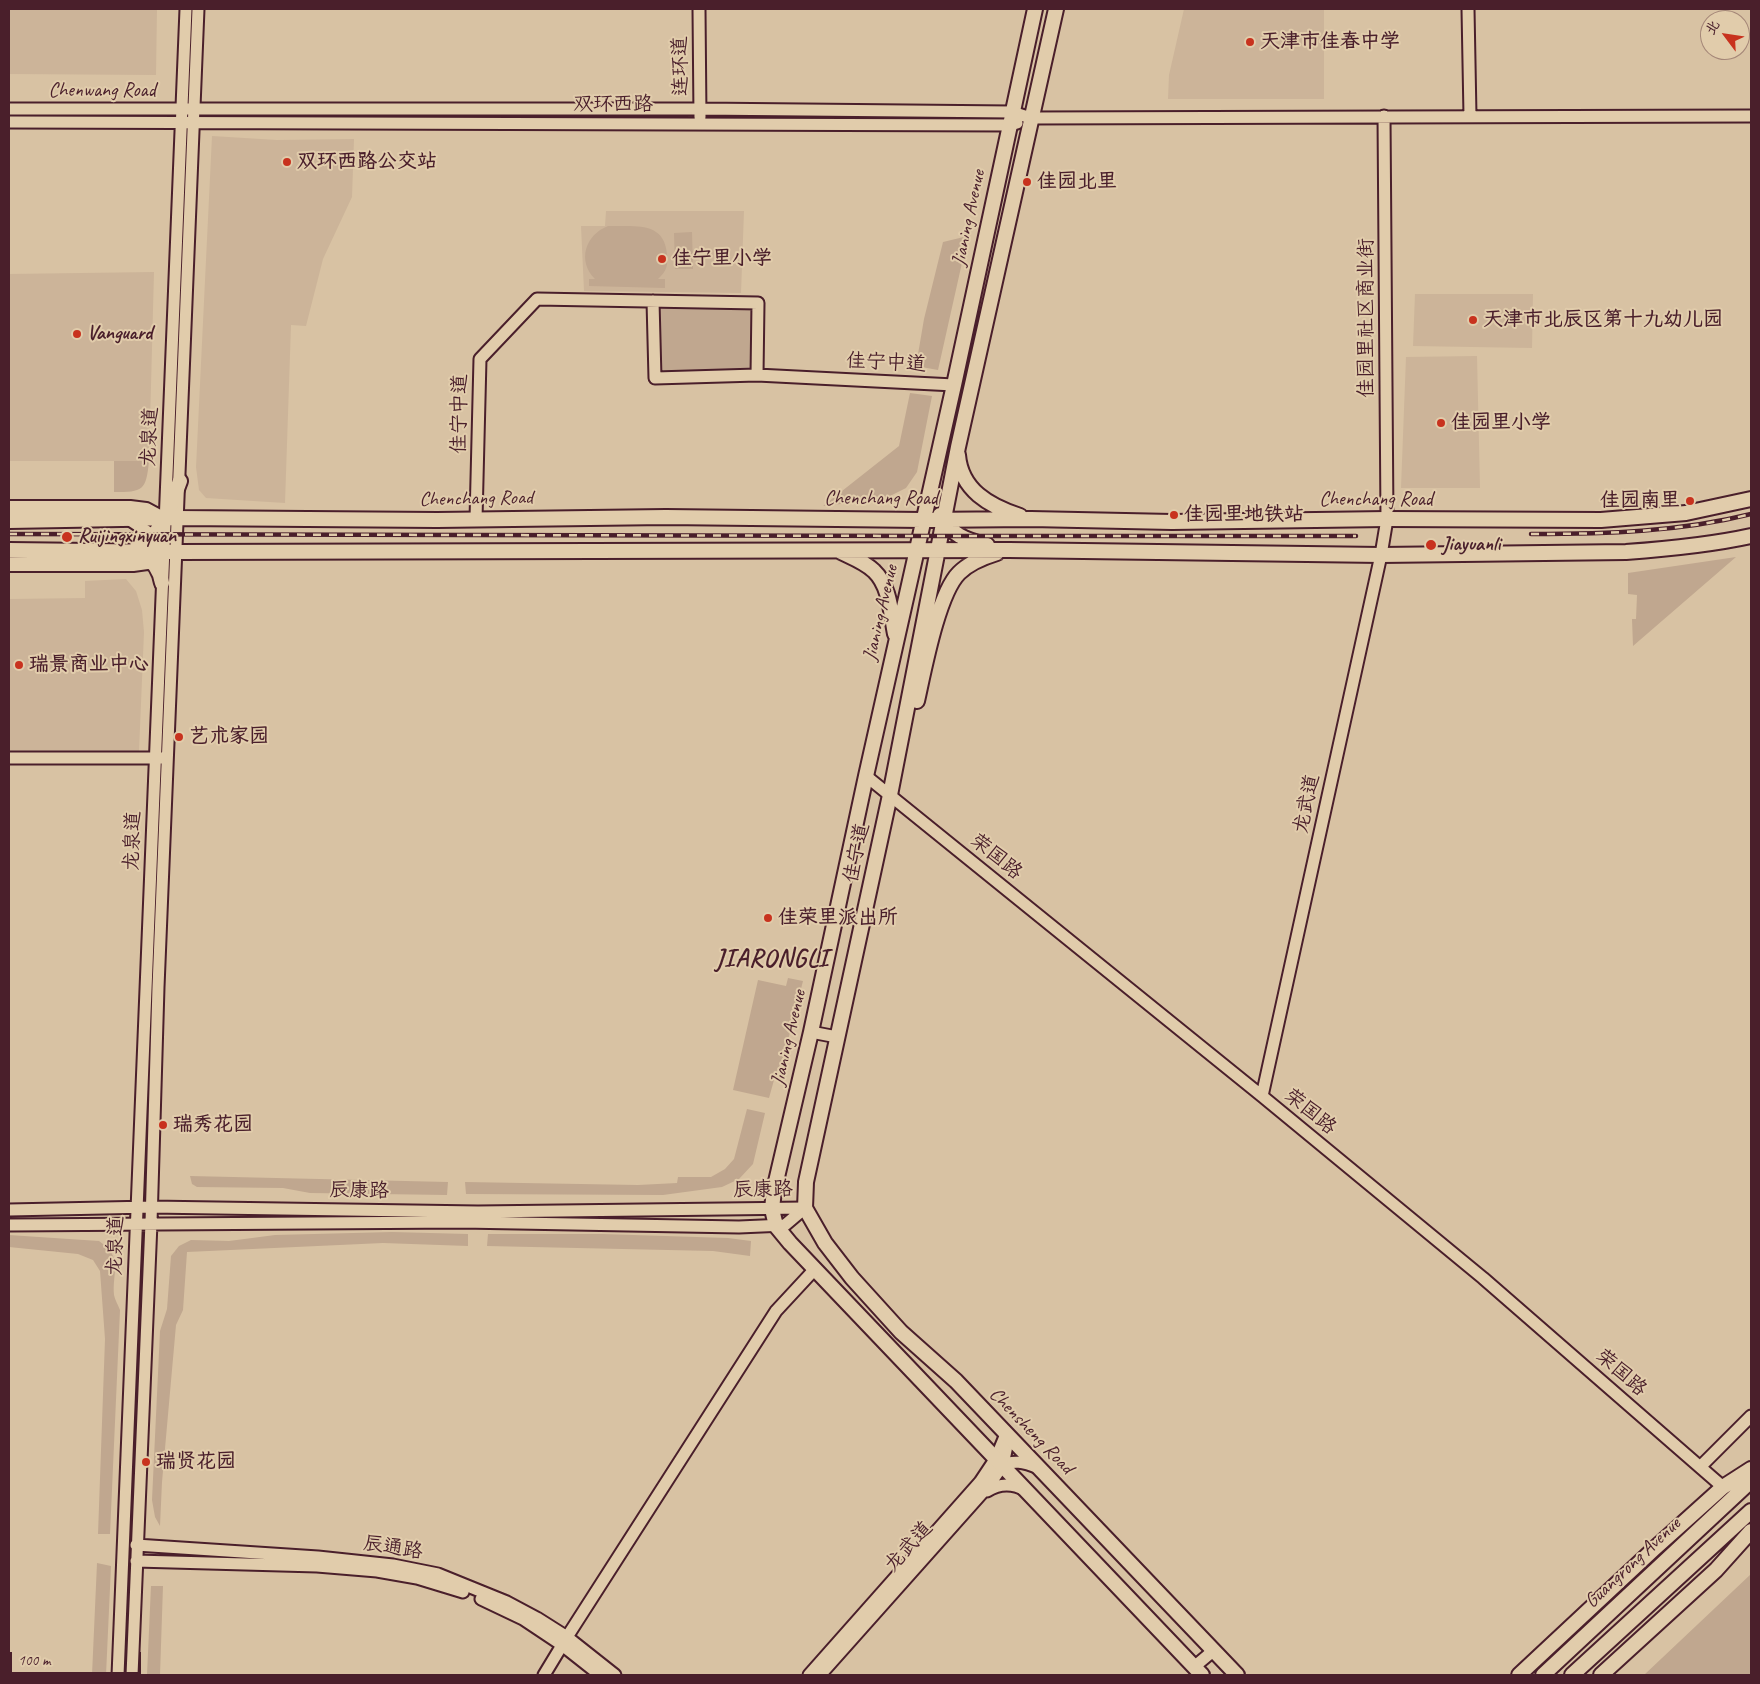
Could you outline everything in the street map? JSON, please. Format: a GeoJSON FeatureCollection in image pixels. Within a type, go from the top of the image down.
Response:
{"type":"FeatureCollection","features":[{"type":"Feature","properties":{"kind":"main road","name":"Jianing Avenue"},"geometry":{"type":"LineString","coordinates":[[776,1226],[772,1209],[774,1190],[811,1032],[922,520],[954,385],[1035,9]]}},
{"type":"Feature","properties":{"kind":"main road","name":"Jianing Avenue"},"geometry":{"type":"LineString","coordinates":[[937,550],[958,447],[1056,9]]}},
{"type":"Feature","properties":{"kind":"main road"},"geometry":{"type":"LineString","coordinates":[[958,447],[960,466],[971,490],[998,508],[1031,519]]}},
{"type":"Feature","properties":{"kind":"main road"},"geometry":{"type":"LineString","coordinates":[[937,457],[936,496],[943,520],[950,530],[962,538],[1009,550]]}},
{"type":"Feature","properties":{"kind":"main road"},"geometry":{"type":"LineString","coordinates":[[133,552],[153,537],[171,519],[180,481]]}},
{"type":"Feature","properties":{"kind":"main road","name":"Chenchang Road"},"geometry":{"type":"LineString","coordinates":[[9,521],[666,518],[1031,519],[1172,522],[1387,519],[1611,519],[1686,513],[1751,499]]}},
{"type":"Feature","properties":{"kind":"main road"},"geometry":{"type":"LineString","coordinates":[[9,508],[130,508],[146,510],[171,519]]}},
{"type":"Feature","properties":{"kind":"main road"},"geometry":{"type":"LineString","coordinates":[[9,550],[170,552],[836,549],[1381,555],[1666,550],[1714,544],[1751,536]]}},
{"type":"Feature","properties":{"kind":"main road"},"geometry":{"type":"LineString","coordinates":[[836,549],[875,571],[883,583],[889,600],[896,639]]}},
{"type":"Feature","properties":{"kind":"main road","name":"佳宁道"},"geometry":{"type":"LineString","coordinates":[[805,1208],[806,1182],[890,795],[937,550]]}},
{"type":"Feature","properties":{"kind":"main road"},"geometry":{"type":"LineString","coordinates":[[900,744],[916,703],[940,611],[952,583],[959,573],[978,560],[1009,550]]}},
{"type":"Feature","properties":{"kind":"main road"},"geometry":{"type":"LineString","coordinates":[[133,552],[150,560],[169,583]]}},
{"type":"Feature","properties":{"kind":"main road"},"geometry":{"type":"LineString","coordinates":[[9,564],[133,564],[170,552]]}},
{"type":"Feature","properties":{"kind":"main road","name":"Chensheng Road"},"geometry":{"type":"LineString","coordinates":[[805,1208],[825,1243],[852,1278],[901,1332],[956,1381],[1237,1675]]}},
{"type":"Feature","properties":{"kind":"main road"},"geometry":{"type":"LineString","coordinates":[[776,1226],[814,1270],[1198,1671]]}},
{"type":"Feature","properties":{"kind":"main road"},"geometry":{"type":"LineString","coordinates":[[1518,1675],[1723,1487],[1751,1469]]}},
{"type":"Feature","properties":{"kind":"main road","name":"Guangrong Avenue"},"geometry":{"type":"LineString","coordinates":[[1546,1672],[1751,1481]]}},
{"type":"Feature","properties":{"kind":"main road","name":"Guangrong Avenue"},"geometry":{"type":"LineString","coordinates":[[1572,1675],[1751,1510]]}},
{"type":"Feature","properties":{"kind":"main road"},"geometry":{"type":"LineString","coordinates":[[1601,1675],[1716,1570],[1751,1531]]}},
{"type":"Feature","properties":{"kind":"street","name":"龙泉道"},"geometry":{"type":"LineString","coordinates":[[170,552],[186,9]]}},
{"type":"Feature","properties":{"kind":"street","name":"龙泉道"},"geometry":{"type":"LineString","coordinates":[[180,481],[198,9]]}},
{"type":"Feature","properties":{"kind":"street","name":"连环道"},"geometry":{"type":"LineString","coordinates":[[692,9],[697,109]]}},
{"type":"Feature","properties":{"kind":"street","name":"连环道"},"geometry":{"type":"LineString","coordinates":[[696,124],[699,9]]}},
{"type":"Feature","properties":{"kind":"street"},"geometry":{"type":"LineString","coordinates":[[1468,9],[1470,116]]}},
{"type":"Feature","properties":{"kind":"street","name":"Chenwang Road"},"geometry":{"type":"LineString","coordinates":[[9,109],[182,116],[194,122]]}},
{"type":"Feature","properties":{"kind":"street","name":"双环西路"},"geometry":{"type":"LineString","coordinates":[[195,110],[697,109],[1011,118]]}},
{"type":"Feature","properties":{"kind":"street","name":"Chenwang Road"},"geometry":{"type":"LineString","coordinates":[[9,122],[182,116],[195,110]]}},
{"type":"Feature","properties":{"kind":"street","name":"佳园里社区商业街"},"geometry":{"type":"LineString","coordinates":[[1384,116],[1387,519]]}},
{"type":"Feature","properties":{"kind":"street"},"geometry":{"type":"LineString","coordinates":[[1011,118],[1751,116]]}},
{"type":"Feature","properties":{"kind":"street","name":"双环西路"},"geometry":{"type":"LineString","coordinates":[[194,122],[696,124],[1011,118]]}},
{"type":"Feature","properties":{"kind":"street","name":"佳宁中道"},"geometry":{"type":"LineString","coordinates":[[476,519],[480,359],[537,299],[758,303],[757,376]]}},
{"type":"Feature","properties":{"kind":"street","name":"佳宁中道"},"geometry":{"type":"LineString","coordinates":[[653,301],[654,378],[757,376],[954,385]]}},
{"type":"Feature","properties":{"kind":"street"},"geometry":{"type":"LineString","coordinates":[[128,519],[140,526],[170,552],[169,583]]}},
{"type":"Feature","properties":{"kind":"street","name":"龙武道"},"geometry":{"type":"LineString","coordinates":[[1262,1096],[1381,555],[1387,519]]}},
{"type":"Feature","properties":{"kind":"street","name":"龙泉道"},"geometry":{"type":"LineString","coordinates":[[118,1675],[155,758],[169,583]]}},
{"type":"Feature","properties":{"kind":"street","name":"龙泉道"},"geometry":{"type":"LineString","coordinates":[[132,1675],[168,758],[169,583]]}},
{"type":"Feature","properties":{"kind":"street"},"geometry":{"type":"LineString","coordinates":[[9,758],[168,758]]}},
{"type":"Feature","properties":{"kind":"street","name":"荣国路"},"geometry":{"type":"LineString","coordinates":[[866,776],[1262,1096],[1483,1278],[1723,1487]]}},
{"type":"Feature","properties":{"kind":"street"},"geometry":{"type":"LineString","coordinates":[[811,1032],[837,1036]]}},
{"type":"Feature","properties":{"kind":"street","name":"辰康路"},"geometry":{"type":"LineString","coordinates":[[9,1210],[151,1207],[478,1212],[805,1208]]}},
{"type":"Feature","properties":{"kind":"street","name":"辰康路"},"geometry":{"type":"LineString","coordinates":[[9,1224],[462,1222],[703,1227],[776,1226],[785,1225],[805,1208]]}},
{"type":"Feature","properties":{"kind":"street"},"geometry":{"type":"LineString","coordinates":[[544,1675],[776,1311],[814,1270]]}},
{"type":"Feature","properties":{"kind":"street"},"geometry":{"type":"LineString","coordinates":[[1700,1467],[1751,1416]]}},
{"type":"Feature","properties":{"kind":"street","name":"龙武道"},"geometry":{"type":"LineString","coordinates":[[820,1675],[981,1495],[1008,1442],[1006,1434]]}},
{"type":"Feature","properties":{"kind":"street"},"geometry":{"type":"LineString","coordinates":[[809,1675],[999,1462],[1022,1462],[1039,1468]]}},
{"type":"Feature","properties":{"kind":"street"},"geometry":{"type":"LineString","coordinates":[[981,1495],[1001,1485],[1014,1485],[1028,1492]]}},
{"type":"Feature","properties":{"kind":"street","name":"辰通路"},"geometry":{"type":"LineString","coordinates":[[136,1545],[318,1557],[422,1570],[507,1602],[537,1618],[600,1675]]}},
{"type":"Feature","properties":{"kind":"street","name":"辰通路"},"geometry":{"type":"LineString","coordinates":[[136,1561],[317,1566],[400,1574],[467,1593],[523,1619],[564,1641],[615,1675]]}},
{"type":"Feature","properties":{"kind":"street"},"geometry":{"type":"LineString","coordinates":[[1198,1671],[1213,1651]]}},
{"type":"Feature","properties":{"kind":"shaded area"},"geometry":{"type":"Polygon","coordinates":[[[9,9],[157,9],[156,75],[9,74],[9,9]]]}},
{"type":"Feature","properties":{"kind":"shaded area","name":"天津市佳春中学"},"geometry":{"type":"Polygon","coordinates":[[[1184,9],[1324,9],[1324,99],[1168,99],[1169,75],[1184,9]]]}},
{"type":"Feature","properties":{"kind":"shaded area"},"geometry":{"type":"Polygon","coordinates":[[[212,136],[277,140],[354,139],[352,197],[323,259],[306,326],[291,325],[285,503],[206,498],[199,490],[196,467],[212,136]]]}},
{"type":"Feature","properties":{"kind":"shaded area","name":"佳宁里小学"},"geometry":{"type":"Polygon","coordinates":[[[606,211],[744,211],[741,293],[584,291],[581,226],[605,226],[606,211]]]}},
{"type":"Feature","properties":{"kind":"shaded area"},"geometry":{"type":"Polygon","coordinates":[[[608,226],[637,226],[654,230],[660,235],[665,243],[667,261],[665,270],[658,279],[665,279],[665,288],[589,286],[589,279],[595,279],[589,272],[586,264],[586,249],[594,236],[608,226]]]}},
{"type":"Feature","properties":{"kind":"shaded area"},"geometry":{"type":"Polygon","coordinates":[[[692,232],[693,269],[675,269],[674,233],[692,232]]]}},
{"type":"Feature","properties":{"kind":"shaded area"},"geometry":{"type":"Polygon","coordinates":[[[968,236],[938,370],[916,366],[924,319],[943,242],[968,236]]]}},
{"type":"Feature","properties":{"kind":"shaded area"},"geometry":{"type":"Polygon","coordinates":[[[154,272],[149,461],[9,461],[9,274],[154,272]]]}},
{"type":"Feature","properties":{"kind":"shaded area","name":"天津市北辰区第十九幼儿园"},"geometry":{"type":"Polygon","coordinates":[[[1415,294],[1533,294],[1532,348],[1413,346],[1415,294]]]}},
{"type":"Feature","properties":{"kind":"shaded area"},"geometry":{"type":"Polygon","coordinates":[[[659,306],[752,307],[751,370],[661,373],[659,306]]]}},
{"type":"Feature","properties":{"kind":"shaded area","name":"佳园里小学"},"geometry":{"type":"Polygon","coordinates":[[[1477,356],[1480,488],[1401,488],[1406,357],[1477,356]]]}},
{"type":"Feature","properties":{"kind":"shaded area"},"geometry":{"type":"Polygon","coordinates":[[[910,393],[932,396],[917,472],[906,488],[884,499],[823,506],[899,446],[910,393]]]}},
{"type":"Feature","properties":{"kind":"shaded area"},"geometry":{"type":"Polygon","coordinates":[[[114,461],[149,461],[146,478],[141,488],[131,491],[114,492],[114,461]]]}},
{"type":"Feature","properties":{"kind":"shaded area"},"geometry":{"type":"Polygon","coordinates":[[[1736,557],[1633,646],[1632,619],[1636,619],[1637,595],[1628,594],[1628,573],[1736,557]]]}},
{"type":"Feature","properties":{"kind":"shaded area"},"geometry":{"type":"Polygon","coordinates":[[[126,579],[136,591],[142,610],[144,632],[139,751],[9,752],[9,599],[85,598],[85,581],[126,579]]]}},
{"type":"Feature","properties":{"kind":"shaded area"},"geometry":{"type":"Polygon","coordinates":[[[788,978],[803,981],[785,1052],[769,1098],[733,1090],[758,980],[786,986],[788,978]]]}},
{"type":"Feature","properties":{"kind":"shaded area"},"geometry":{"type":"Polygon","coordinates":[[[747,1109],[765,1113],[753,1164],[739,1179],[722,1187],[663,1195],[466,1194],[465,1182],[638,1185],[677,1183],[678,1177],[711,1177],[725,1169],[734,1159],[747,1109]]]}},
{"type":"Feature","properties":{"kind":"shaded area"},"geometry":{"type":"Polygon","coordinates":[[[190,1176],[448,1182],[447,1195],[310,1193],[283,1188],[197,1187],[192,1184],[190,1176]]]}},
{"type":"Feature","properties":{"kind":"shaded area"},"geometry":{"type":"Polygon","coordinates":[[[392,1232],[468,1234],[468,1246],[383,1243],[187,1252],[183,1310],[176,1325],[160,1526],[155,1517],[152,1500],[160,1331],[167,1309],[171,1256],[179,1246],[191,1240],[229,1241],[275,1235],[392,1232]]]}},
{"type":"Feature","properties":{"kind":"shaded area"},"geometry":{"type":"Polygon","coordinates":[[[488,1234],[602,1234],[728,1238],[751,1241],[750,1256],[713,1251],[487,1246],[488,1234]]]}},
{"type":"Feature","properties":{"kind":"shaded area"},"geometry":{"type":"Polygon","coordinates":[[[9,1235],[99,1241],[112,1253],[115,1265],[114,1295],[120,1310],[110,1534],[98,1534],[105,1339],[100,1271],[93,1260],[78,1254],[9,1247],[9,1235]]]}},
{"type":"Feature","properties":{"kind":"shaded area"},"geometry":{"type":"Polygon","coordinates":[[[97,1563],[111,1566],[106,1675],[92,1675],[97,1563]]]}},
{"type":"Feature","properties":{"kind":"shaded area"},"geometry":{"type":"Polygon","coordinates":[[[1751,1574],[1751,1675],[1644,1675],[1751,1574]]]}},
{"type":"Feature","properties":{"kind":"shaded area"},"geometry":{"type":"Polygon","coordinates":[[[151,1586],[163,1586],[160,1675],[147,1675],[151,1586]]]}},
{"type":"Feature","properties":{"kind":"railway"},"geometry":{"type":"LineString","coordinates":[[1531,534],[1642,531],[1697,525],[1751,514]]}},
{"type":"Feature","properties":{"kind":"railway"},"geometry":{"type":"LineString","coordinates":[[9,534],[1356,536]]}},
{"type":"Feature","properties":{"kind":"place","name":"天津市佳春中学"},"geometry":{"type":"Point","coordinates":[1250,42]}},
{"type":"Feature","properties":{"kind":"place","name":"双环西路公交站"},"geometry":{"type":"Point","coordinates":[287,162]}},
{"type":"Feature","properties":{"kind":"place","name":"佳园北里"},"geometry":{"type":"Point","coordinates":[1027,182]}},
{"type":"Feature","properties":{"kind":"place","name":"佳宁里小学"},"geometry":{"type":"Point","coordinates":[662,259]}},
{"type":"Feature","properties":{"kind":"place","name":"天津市北辰区第十九幼儿园"},"geometry":{"type":"Point","coordinates":[1473,320]}},
{"type":"Feature","properties":{"kind":"place","name":"Vanguard"},"geometry":{"type":"Point","coordinates":[77,334]}},
{"type":"Feature","properties":{"kind":"place","name":"佳园里小学"},"geometry":{"type":"Point","coordinates":[1441,423]}},
{"type":"Feature","properties":{"kind":"place","name":"佳园南里"},"geometry":{"type":"Point","coordinates":[1690,501]}},
{"type":"Feature","properties":{"kind":"place","name":"佳园里地铁站"},"geometry":{"type":"Point","coordinates":[1174,515]}},
{"type":"Feature","properties":{"kind":"place","name":"Ruijingxinyuan"},"geometry":{"type":"Point","coordinates":[67,537]}},
{"type":"Feature","properties":{"kind":"place","name":"Jiayuanli"},"geometry":{"type":"Point","coordinates":[1431,545]}},
{"type":"Feature","properties":{"kind":"place","name":"瑞景商业中心"},"geometry":{"type":"Point","coordinates":[19,665]}},
{"type":"Feature","properties":{"kind":"place","name":"艺术家园"},"geometry":{"type":"Point","coordinates":[179,737]}},
{"type":"Feature","properties":{"kind":"place","name":"佳荣里派出所"},"geometry":{"type":"Point","coordinates":[768,918]}},
{"type":"Feature","properties":{"kind":"place","name":"瑞秀花园"},"geometry":{"type":"Point","coordinates":[163,1125]}},
{"type":"Feature","properties":{"kind":"place","name":"瑞贤花园"},"geometry":{"type":"Point","coordinates":[146,1462]}},
{"type":"Feature","properties":{"kind":"district","name":"JIARONGLI"},"geometry":{"type":"Point","coordinates":[772,959]}}]}
